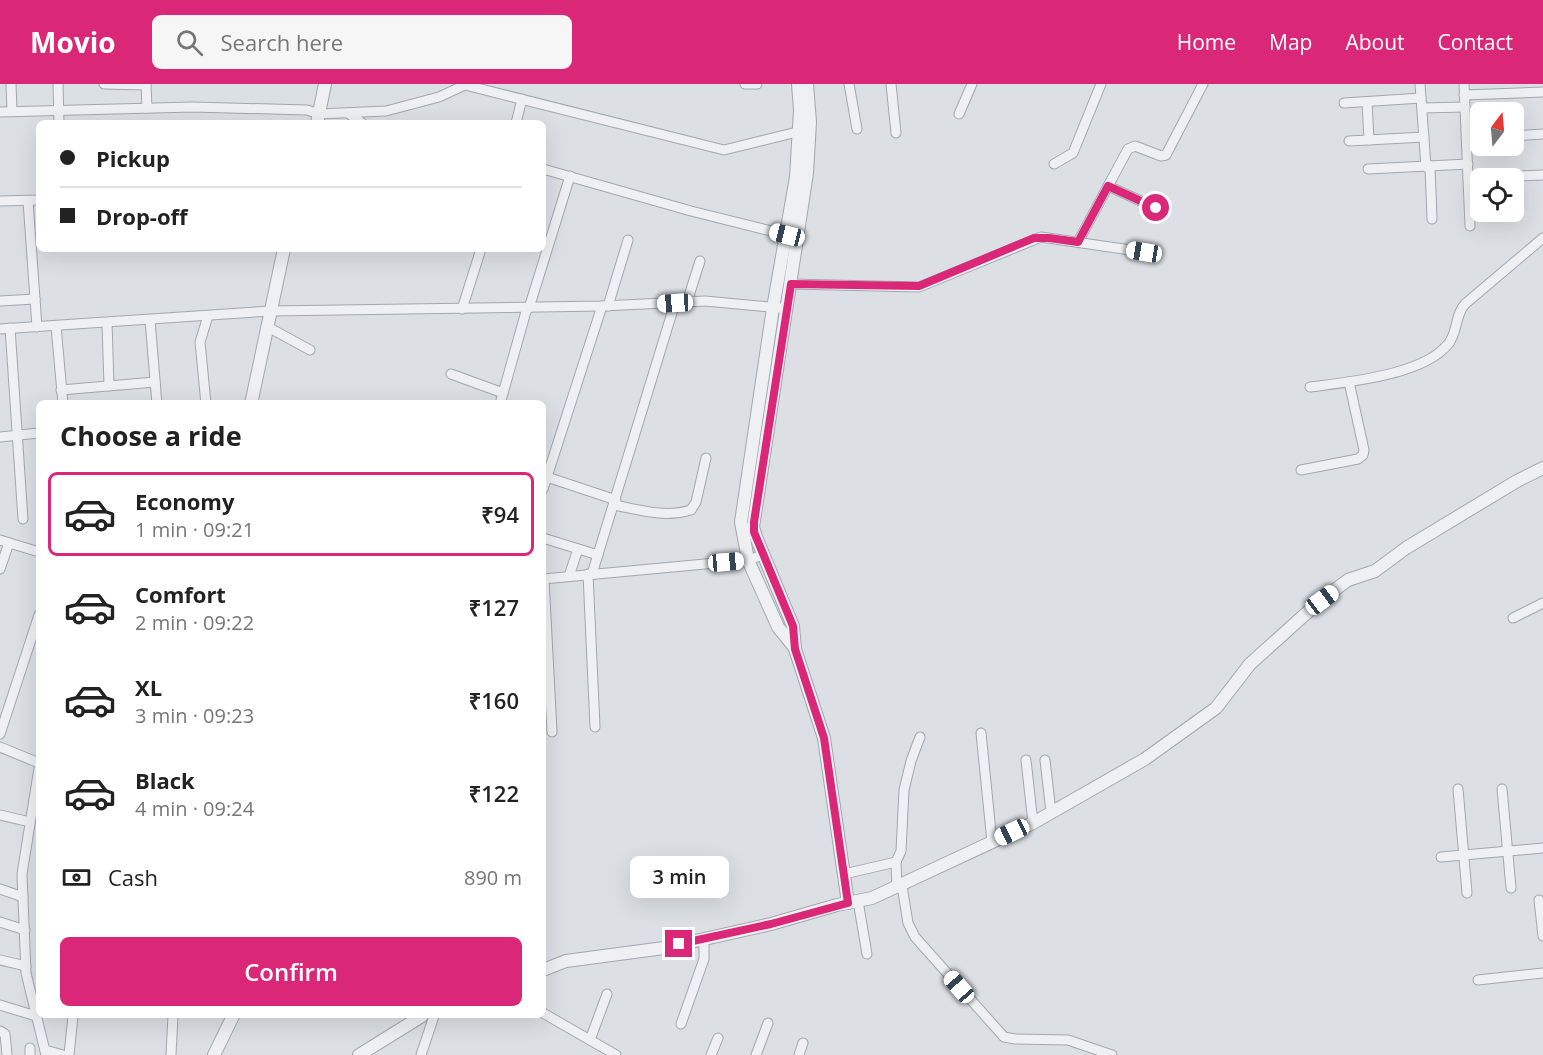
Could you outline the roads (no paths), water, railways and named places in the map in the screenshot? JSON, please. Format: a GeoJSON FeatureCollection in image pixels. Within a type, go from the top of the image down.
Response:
{"type":"FeatureCollection","features":[{"type":"Feature","properties":{"kind":"street"},"geometry":{"type":"LineString","coordinates":[[11,84],[12,111]]}},
{"type":"Feature","properties":{"kind":"street"},"geometry":{"type":"LineString","coordinates":[[58,84],[59,120]]}},
{"type":"Feature","properties":{"kind":"street"},"geometry":{"type":"LineString","coordinates":[[104,84],[146,84],[147,108]]}},
{"type":"Feature","properties":{"kind":"street"},"geometry":{"type":"LineString","coordinates":[[318,118],[324,84]]}},
{"type":"Feature","properties":{"kind":"street"},"geometry":{"type":"LineString","coordinates":[[745,84],[756,84]]}},
{"type":"Feature","properties":{"kind":"street"},"geometry":{"type":"LineString","coordinates":[[798,84],[807,173],[754,532],[793,626],[795,649],[824,738],[844,874],[867,954]]}},
{"type":"Feature","properties":{"kind":"street"},"geometry":{"type":"LineString","coordinates":[[795,649],[778,627],[748,560],[742,533],[742,509],[804,130],[807,84]]}},
{"type":"Feature","properties":{"kind":"street"},"geometry":{"type":"LineString","coordinates":[[849,84],[857,129]]}},
{"type":"Feature","properties":{"kind":"street"},"geometry":{"type":"LineString","coordinates":[[891,84],[896,134]]}},
{"type":"Feature","properties":{"kind":"street"},"geometry":{"type":"LineString","coordinates":[[959,114],[972,84]]}},
{"type":"Feature","properties":{"kind":"street"},"geometry":{"type":"LineString","coordinates":[[1054,164],[1075,150],[1101,84]]}},
{"type":"Feature","properties":{"kind":"street"},"geometry":{"type":"LineString","coordinates":[[1078,242],[1130,147],[1136,146],[1161,156],[1166,155],[1203,84]]}},
{"type":"Feature","properties":{"kind":"street"},"geometry":{"type":"LineString","coordinates":[[1420,84],[1432,219]]}},
{"type":"Feature","properties":{"kind":"street"},"geometry":{"type":"LineString","coordinates":[[1464,84],[1470,226]]}},
{"type":"Feature","properties":{"kind":"street"},"geometry":{"type":"LineString","coordinates":[[0,112],[193,107],[296,110],[318,118],[348,113],[386,111],[439,97],[465,85],[724,150],[804,130]]}},
{"type":"Feature","properties":{"kind":"street"},"geometry":{"type":"LineString","coordinates":[[1464,94],[1543,92]]}},
{"type":"Feature","properties":{"kind":"street"},"geometry":{"type":"LineString","coordinates":[[517,120],[522,99]]}},
{"type":"Feature","properties":{"kind":"street"},"geometry":{"type":"LineString","coordinates":[[1367,102],[1369,140]]}},
{"type":"Feature","properties":{"kind":"street"},"geometry":{"type":"LineString","coordinates":[[1344,103],[1422,103],[1465,107]]}},
{"type":"Feature","properties":{"kind":"street"},"geometry":{"type":"LineString","coordinates":[[348,113],[358,120]]}},
{"type":"Feature","properties":{"kind":"street"},"geometry":{"type":"LineString","coordinates":[[1524,135],[1543,134]]}},
{"type":"Feature","properties":{"kind":"street"},"geometry":{"type":"LineString","coordinates":[[1349,141],[1424,137]]}},
{"type":"Feature","properties":{"kind":"street"},"geometry":{"type":"LineString","coordinates":[[1368,170],[1468,165]]}},
{"type":"Feature","properties":{"kind":"street"},"geometry":{"type":"LineString","coordinates":[[546,170],[691,211],[787,235]]}},
{"type":"Feature","properties":{"kind":"street"},"geometry":{"type":"LineString","coordinates":[[1468,178],[1543,175]]}},
{"type":"Feature","properties":{"kind":"street"},"geometry":{"type":"LineString","coordinates":[[546,251],[570,176]]}},
{"type":"Feature","properties":{"kind":"street"},"geometry":{"type":"LineString","coordinates":[[1108,186],[1156,208]]}},
{"type":"Feature","properties":{"kind":"street"},"geometry":{"type":"LineString","coordinates":[[0,201],[36,200]]}},
{"type":"Feature","properties":{"kind":"street"},"geometry":{"type":"LineString","coordinates":[[28,201],[37,327]]}},
{"type":"Feature","properties":{"kind":"street"},"geometry":{"type":"LineString","coordinates":[[791,284],[919,286],[1034,238],[1049,238],[1144,252]]}},
{"type":"Feature","properties":{"kind":"street"},"geometry":{"type":"LineString","coordinates":[[1310,387],[1349,382],[1415,366],[1430,359],[1450,342],[1459,313],[1465,304],[1543,238]]}},
{"type":"Feature","properties":{"kind":"street"},"geometry":{"type":"LineString","coordinates":[[546,480],[628,240]]}},
{"type":"Feature","properties":{"kind":"street"},"geometry":{"type":"LineString","coordinates":[[251,400],[283,252]]}},
{"type":"Feature","properties":{"kind":"street"},"geometry":{"type":"LineString","coordinates":[[462,309],[480,252]]}},
{"type":"Feature","properties":{"kind":"street"},"geometry":{"type":"LineString","coordinates":[[501,400],[546,252]]}},
{"type":"Feature","properties":{"kind":"street"},"geometry":{"type":"LineString","coordinates":[[687,302],[700,261]]}},
{"type":"Feature","properties":{"kind":"street"},"geometry":{"type":"LineString","coordinates":[[0,301],[35,299]]}},
{"type":"Feature","properties":{"kind":"street"},"geometry":{"type":"LineString","coordinates":[[23,519],[18,435],[5,329],[270,312],[528,308],[705,301],[787,309]]}},
{"type":"Feature","properties":{"kind":"street"},"geometry":{"type":"LineString","coordinates":[[595,728],[590,574],[615,503],[675,303]]}},
{"type":"Feature","properties":{"kind":"street"},"geometry":{"type":"LineString","coordinates":[[206,400],[200,342],[208,316]]}},
{"type":"Feature","properties":{"kind":"street"},"geometry":{"type":"LineString","coordinates":[[150,320],[157,400]]}},
{"type":"Feature","properties":{"kind":"street"},"geometry":{"type":"LineString","coordinates":[[107,323],[109,386]]}},
{"type":"Feature","properties":{"kind":"street"},"geometry":{"type":"LineString","coordinates":[[56,326],[62,400]]}},
{"type":"Feature","properties":{"kind":"street"},"geometry":{"type":"LineString","coordinates":[[266,326],[310,350]]}},
{"type":"Feature","properties":{"kind":"street"},"geometry":{"type":"LineString","coordinates":[[451,374],[503,393]]}},
{"type":"Feature","properties":{"kind":"street"},"geometry":{"type":"LineString","coordinates":[[61,390],[155,382]]}},
{"type":"Feature","properties":{"kind":"street"},"geometry":{"type":"LineString","coordinates":[[1302,470],[1358,459],[1363,455],[1364,450],[1349,382]]}},
{"type":"Feature","properties":{"kind":"street"},"geometry":{"type":"LineString","coordinates":[[0,437],[36,433]]}},
{"type":"Feature","properties":{"kind":"street"},"geometry":{"type":"LineString","coordinates":[[547,477],[615,503],[656,513],[681,513],[691,510],[696,502],[706,458]]}},
{"type":"Feature","properties":{"kind":"street"},"geometry":{"type":"LineString","coordinates":[[546,969],[566,961],[664,948],[872,898],[1033,823],[1145,759],[1216,708],[1250,664],[1348,580],[1375,571],[1406,548],[1517,481],[1543,468]]}},
{"type":"Feature","properties":{"kind":"street"},"geometry":{"type":"LineString","coordinates":[[546,539],[598,555]]}},
{"type":"Feature","properties":{"kind":"street"},"geometry":{"type":"LineString","coordinates":[[0,568],[4,541],[36,551]]}},
{"type":"Feature","properties":{"kind":"street"},"geometry":{"type":"LineString","coordinates":[[568,576],[578,549]]}},
{"type":"Feature","properties":{"kind":"street"},"geometry":{"type":"LineString","coordinates":[[546,579],[748,560],[763,555]]}},
{"type":"Feature","properties":{"kind":"street"},"geometry":{"type":"LineString","coordinates":[[1512,618],[1543,603]]}},
{"type":"Feature","properties":{"kind":"street"},"geometry":{"type":"LineString","coordinates":[[0,734],[36,624]]}},
{"type":"Feature","properties":{"kind":"street"},"geometry":{"type":"LineString","coordinates":[[546,664],[547,712],[552,732]]}},
{"type":"Feature","properties":{"kind":"street"},"geometry":{"type":"LineString","coordinates":[[981,734],[992,842]]}},
{"type":"Feature","properties":{"kind":"street"},"geometry":{"type":"LineString","coordinates":[[920,737],[904,790],[901,851],[896,862],[899,887],[908,923],[915,937],[1004,1037],[1015,1040],[1068,1040],[1112,1055]]}},
{"type":"Feature","properties":{"kind":"street"},"geometry":{"type":"LineString","coordinates":[[0,747],[36,764]]}},
{"type":"Feature","properties":{"kind":"street"},"geometry":{"type":"LineString","coordinates":[[1026,760],[1033,823]]}},
{"type":"Feature","properties":{"kind":"street"},"geometry":{"type":"LineString","coordinates":[[1045,760],[1052,812]]}},
{"type":"Feature","properties":{"kind":"street"},"geometry":{"type":"LineString","coordinates":[[0,1005],[36,1016],[26,966],[22,874],[36,784]]}},
{"type":"Feature","properties":{"kind":"street"},"geometry":{"type":"LineString","coordinates":[[1458,789],[1467,893]]}},
{"type":"Feature","properties":{"kind":"street"},"geometry":{"type":"LineString","coordinates":[[1502,789],[1511,888]]}},
{"type":"Feature","properties":{"kind":"street"},"geometry":{"type":"LineString","coordinates":[[0,814],[30,822]]}},
{"type":"Feature","properties":{"kind":"street"},"geometry":{"type":"LineString","coordinates":[[1441,857],[1543,848]]}},
{"type":"Feature","properties":{"kind":"street"},"geometry":{"type":"LineString","coordinates":[[844,874],[896,862]]}},
{"type":"Feature","properties":{"kind":"street"},"geometry":{"type":"LineString","coordinates":[[0,889],[23,897]]}},
{"type":"Feature","properties":{"kind":"street"},"geometry":{"type":"LineString","coordinates":[[1539,900],[1543,936]]}},
{"type":"Feature","properties":{"kind":"street"},"geometry":{"type":"LineString","coordinates":[[0,922],[25,930]]}},
{"type":"Feature","properties":{"kind":"street"},"geometry":{"type":"LineString","coordinates":[[681,1024],[704,959],[704,938]]}},
{"type":"Feature","properties":{"kind":"street"},"geometry":{"type":"LineString","coordinates":[[0,960],[26,966]]}},
{"type":"Feature","properties":{"kind":"street"},"geometry":{"type":"LineString","coordinates":[[1478,980],[1543,973]]}},
{"type":"Feature","properties":{"kind":"street"},"geometry":{"type":"LineString","coordinates":[[590,1040],[607,994]]}},
{"type":"Feature","properties":{"kind":"street"},"geometry":{"type":"LineString","coordinates":[[546,1015],[616,1055]]}},
{"type":"Feature","properties":{"kind":"street"},"geometry":{"type":"LineString","coordinates":[[36,1018],[45,1053],[63,1055]]}},
{"type":"Feature","properties":{"kind":"street"},"geometry":{"type":"LineString","coordinates":[[69,1055],[73,1018]]}},
{"type":"Feature","properties":{"kind":"street"},"geometry":{"type":"LineString","coordinates":[[171,1054],[172,1018]]}},
{"type":"Feature","properties":{"kind":"street"},"geometry":{"type":"LineString","coordinates":[[214,1055],[232,1018]]}},
{"type":"Feature","properties":{"kind":"street"},"geometry":{"type":"LineString","coordinates":[[359,1055],[419,1018]]}},
{"type":"Feature","properties":{"kind":"street"},"geometry":{"type":"LineString","coordinates":[[424,1054],[433,1018]]}},
{"type":"Feature","properties":{"kind":"street"},"geometry":{"type":"LineString","coordinates":[[756,1055],[768,1023]]}},
{"type":"Feature","properties":{"kind":"street"},"geometry":{"type":"LineString","coordinates":[[0,1031],[5,1034],[7,1055]]}},
{"type":"Feature","properties":{"kind":"street"},"geometry":{"type":"LineString","coordinates":[[711,1055],[718,1038]]}},
{"type":"Feature","properties":{"kind":"street"},"geometry":{"type":"LineString","coordinates":[[799,1055],[803,1043]]}}]}
